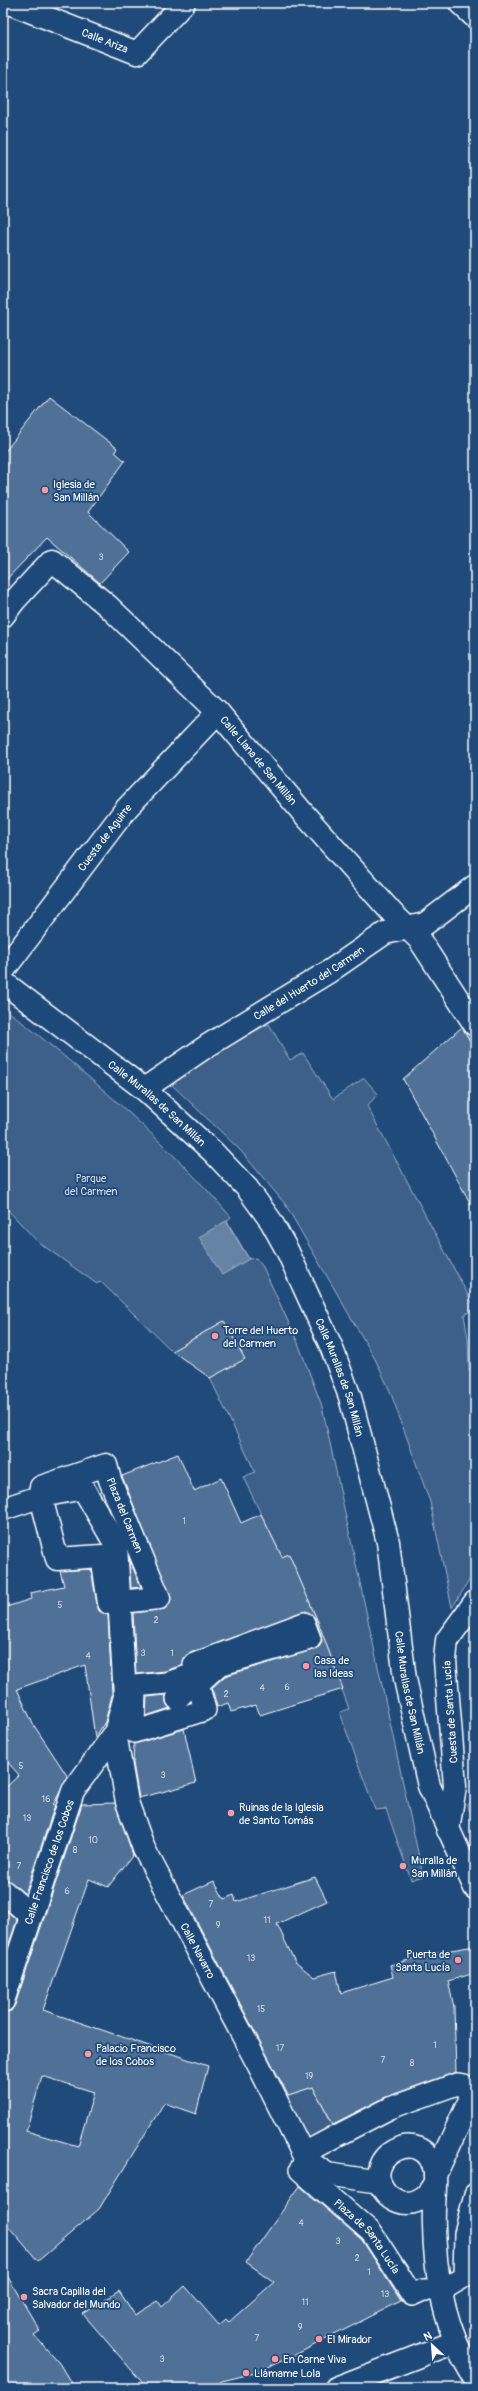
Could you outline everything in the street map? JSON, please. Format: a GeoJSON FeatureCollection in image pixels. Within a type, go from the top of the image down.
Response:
{"type":"FeatureCollection","features":[{"type":"Feature","properties":{"kind":"street","name":"Calle Ariza"},"geometry":{"type":"LineString","coordinates":[[9,3],[137,53],[184,3]]}},
{"type":"Feature","properties":{"kind":"street"},"geometry":{"type":"LineString","coordinates":[[460,3],[475,17]]}},
{"type":"Feature","properties":{"kind":"street","name":"Calle Llana de San Millán"},"geometry":{"type":"LineString","coordinates":[[7,602],[52,560],[108,606],[218,712],[329,843],[393,914],[409,928],[475,1026]]}},
{"type":"Feature","properties":{"kind":"street","name":"Cuesta de Aguirre"},"geometry":{"type":"LineString","coordinates":[[3,971],[126,809],[218,712]]}},
{"type":"Feature","properties":{"kind":"street","name":"Calle del Huerto del Carmen"},"geometry":{"type":"LineString","coordinates":[[144,1089],[207,1046],[330,971],[385,933],[425,924],[475,886]]}},
{"type":"Feature","properties":{"kind":"street","name":"Calle Murallas de San Millán"},"geometry":{"type":"LineString","coordinates":[[3,982],[144,1089],[213,1152],[247,1188],[271,1221],[305,1286],[331,1346],[350,1397],[388,1542],[405,1679],[429,1786],[475,1888]]}},
{"type":"Feature","properties":{"kind":"street","name":"Plaza del Carmen"},"geometry":{"type":"LineString","coordinates":[[115,1733],[125,1696],[118,1602],[116,1545],[82,1488],[42,1496],[42,1487],[106,1465],[159,1598],[118,1602]]}},
{"type":"Feature","properties":{"kind":"street"},"geometry":{"type":"LineString","coordinates":[[3,1509],[42,1496],[57,1559],[102,1556],[109,1603],[118,1602]]}},
{"type":"Feature","properties":{"kind":"street","name":"Cuesta de Santa Lucía"},"geometry":{"type":"LineString","coordinates":[[448,1830],[455,1786],[445,1660],[448,1640],[475,1602]]}},
{"type":"Feature","properties":{"kind":"street"},"geometry":{"type":"LineString","coordinates":[[179,1708],[205,1710],[198,1684],[219,1664],[310,1638],[304,1623],[194,1664],[197,1673],[192,1675],[167,1682],[135,1686],[134,1732],[179,1708],[218,1660],[306,1631]]}},
{"type":"Feature","properties":{"kind":"street","name":"Calle Francisco de los Cobos"},"geometry":{"type":"LineString","coordinates":[[3,2001],[73,1791],[115,1733]]}},
{"type":"Feature","properties":{"kind":"street","name":"Calle Navarro"},"geometry":{"type":"LineString","coordinates":[[115,1733],[127,1802],[144,1849],[259,2066],[306,2160]]}},
{"type":"Feature","properties":{"kind":"street"},"geometry":{"type":"LineString","coordinates":[[3,1891],[31,1916]]}},
{"type":"Feature","properties":{"kind":"street"},"geometry":{"type":"LineString","coordinates":[[380,2182],[327,2174],[306,2160],[310,2150],[390,2108],[411,2099],[457,2084],[464,2086],[474,2097],[435,2180],[422,2198],[404,2203],[387,2195],[380,2182],[380,2169],[385,2157],[392,2151],[404,2147],[413,2147],[425,2152],[433,2163],[435,2180],[434,2228],[438,2274],[455,2342],[475,2378]]}},
{"type":"Feature","properties":{"kind":"street","name":"Plaza de Santa Lucía"},"geometry":{"type":"LineString","coordinates":[[306,2160],[300,2170],[371,2232],[412,2295],[423,2290],[442,2290],[464,2277],[465,2233],[475,2194]]}},
{"type":"Feature","properties":{"kind":"street"},"geometry":{"type":"LineString","coordinates":[[336,2388],[455,2342]]}},
{"type":"Feature","properties":{"kind":"green space","name":"Parque del Carmen"},"geometry":{"type":"Polygon","coordinates":[[[3,1007],[63,1055],[122,1106],[179,1160],[231,1217],[227,1221],[249,1259],[256,1258],[263,1267],[298,1343],[322,1406],[423,1876],[411,1880],[386,1809],[375,1810],[340,1712],[349,1709],[318,1622],[289,1555],[282,1557],[243,1477],[255,1472],[210,1378],[244,1359],[224,1321],[172,1351],[100,1281],[97,1284],[38,1242],[3,1205],[3,1007]]]}},
{"type":"Feature","properties":{"kind":"green space"},"geometry":{"type":"Polygon","coordinates":[[[269,1024],[290,1060],[303,1053],[333,1099],[364,1078],[378,1094],[367,1106],[475,1308],[464,1315],[468,1338],[469,1371],[475,1370],[475,1571],[452,1608],[430,1502],[390,1391],[375,1359],[285,1204],[240,1150],[170,1083],[214,1051],[269,1024]]]}},
{"type":"Feature","properties":{"kind":"green space"},"geometry":{"type":"Polygon","coordinates":[[[475,1797],[475,1819],[467,1806],[475,1797]]]}},
{"type":"Feature","properties":{"kind":"green space"},"geometry":{"type":"Polygon","coordinates":[[[313,2087],[338,2135],[310,2150],[282,2097],[313,2087]]]}},
{"type":"Feature","properties":{"kind":"shaded area"},"geometry":{"type":"Polygon","coordinates":[[[226,1221],[249,1259],[222,1275],[199,1237],[226,1221]]]}},
{"type":"Feature","properties":{"kind":"building","name":"Iglesia de San Millán"},"geometry":{"type":"Polygon","coordinates":[[[49,396],[117,448],[115,452],[125,461],[88,512],[129,552],[100,583],[47,537],[3,583],[3,454],[49,396]]]}},
{"type":"Feature","properties":{"kind":"building"},"geometry":{"type":"Polygon","coordinates":[[[462,1027],[475,1050],[475,1212],[403,1079],[462,1027]]]}},
{"type":"Feature","properties":{"kind":"building","name":"Torre del Huerto del Carmen"},"geometry":{"type":"Polygon","coordinates":[[[224,1321],[245,1359],[210,1378],[172,1351],[224,1321]]]}},
{"type":"Feature","properties":{"kind":"building"},"geometry":{"type":"Polygon","coordinates":[[[178,1454],[194,1491],[221,1478],[241,1523],[261,1514],[282,1557],[289,1554],[318,1622],[343,1689],[260,1715],[256,1705],[231,1712],[228,1703],[217,1707],[212,1688],[225,1676],[319,1647],[322,1642],[315,1618],[306,1611],[190,1653],[185,1657],[182,1665],[165,1671],[136,1674],[133,1613],[165,1609],[171,1599],[122,1476],[178,1454]]]}},
{"type":"Feature","properties":{"kind":"building"},"geometry":{"type":"Polygon","coordinates":[[[129,1559],[141,1587],[131,1588],[129,1559]]]}},
{"type":"Feature","properties":{"kind":"building"},"geometry":{"type":"Polygon","coordinates":[[[91,1569],[99,1611],[108,1615],[112,1695],[105,1722],[95,1738],[85,1665],[17,1689],[33,1724],[68,1777],[53,1805],[55,1805],[25,1894],[11,1882],[3,1879],[3,1790],[19,1775],[3,1757],[3,1608],[31,1599],[30,1593],[64,1586],[60,1571],[91,1569]]]}},
{"type":"Feature","properties":{"kind":"building"},"geometry":{"type":"Polygon","coordinates":[[[166,1695],[166,1702],[170,1708],[146,1716],[147,1697],[166,1695]]]}},
{"type":"Feature","properties":{"kind":"building"},"geometry":{"type":"Polygon","coordinates":[[[184,1729],[196,1783],[139,1798],[133,1763],[134,1744],[184,1729]]]}},
{"type":"Feature","properties":{"kind":"building","name":"Palacio Francisco de los Cobos"},"geometry":{"type":"Polygon","coordinates":[[[115,1803],[133,1855],[108,1887],[89,1879],[43,2010],[208,2066],[196,2114],[164,2103],[99,2209],[38,2261],[3,2220],[3,2013],[11,2011],[15,2005],[82,1804],[115,1803]],[[42,2076],[26,2131],[78,2146],[94,2092],[42,2076]]]}},
{"type":"Feature","properties":{"kind":"building"},"geometry":{"type":"Polygon","coordinates":[[[315,1877],[327,1901],[277,1924],[295,1962],[314,1977],[336,1971],[341,1993],[393,1977],[390,1965],[439,1952],[475,1946],[475,1973],[448,1981],[454,2007],[456,2072],[386,2097],[333,2124],[313,2087],[288,2095],[183,1895],[214,1881],[224,1899],[234,1895],[236,1902],[315,1877]]]}},
{"type":"Feature","properties":{"kind":"building"},"geometry":{"type":"Polygon","coordinates":[[[3,1908],[17,1920],[3,1961],[3,1908]]]}},
{"type":"Feature","properties":{"kind":"building"},"geometry":{"type":"Polygon","coordinates":[[[300,2186],[362,2240],[401,2301],[295,2355],[255,2373],[222,2381],[211,2388],[147,2388],[83,2314],[119,2291],[135,2315],[158,2301],[162,2307],[185,2286],[219,2325],[226,2319],[229,2322],[274,2282],[246,2262],[300,2186]]]}},
{"type":"Feature","properties":{"kind":"building"},"geometry":{"type":"Polygon","coordinates":[[[3,2269],[40,2331],[34,2335],[59,2363],[74,2388],[3,2388],[3,2269]]]}},
{"type":"Feature","properties":{"kind":"place","name":"Iglesia de San Millán"},"geometry":{"type":"Point","coordinates":[45,490]}},
{"type":"Feature","properties":{"kind":"place","name":"Torre del Huerto del Carmen"},"geometry":{"type":"Point","coordinates":[215,1336]}},
{"type":"Feature","properties":{"kind":"place","name":"Casa de las Ideas"},"geometry":{"type":"Point","coordinates":[306,1666]}},
{"type":"Feature","properties":{"kind":"place","name":"Ruinas de la Iglesia de Santo Tomás"},"geometry":{"type":"Point","coordinates":[231,1813]}},
{"type":"Feature","properties":{"kind":"place","name":"Muralla de San Millán"},"geometry":{"type":"Point","coordinates":[403,1866]}},
{"type":"Feature","properties":{"kind":"place","name":"Puerta de Santa Lucía"},"geometry":{"type":"Point","coordinates":[458,1960]}},
{"type":"Feature","properties":{"kind":"place","name":"Palacio Francisco de los Cobos"},"geometry":{"type":"Point","coordinates":[88,2054]}},
{"type":"Feature","properties":{"kind":"place","name":"Sacra Capilla del Salvador del Mundo"},"geometry":{"type":"Point","coordinates":[24,2297]}},
{"type":"Feature","properties":{"kind":"place","name":"El Mirador"},"geometry":{"type":"Point","coordinates":[319,2339]}},
{"type":"Feature","properties":{"kind":"place","name":"En Carne Viva"},"geometry":{"type":"Point","coordinates":[275,2359]}},
{"type":"Feature","properties":{"kind":"place","name":"Llámame Lola"},"geometry":{"type":"Point","coordinates":[246,2373]}}]}
